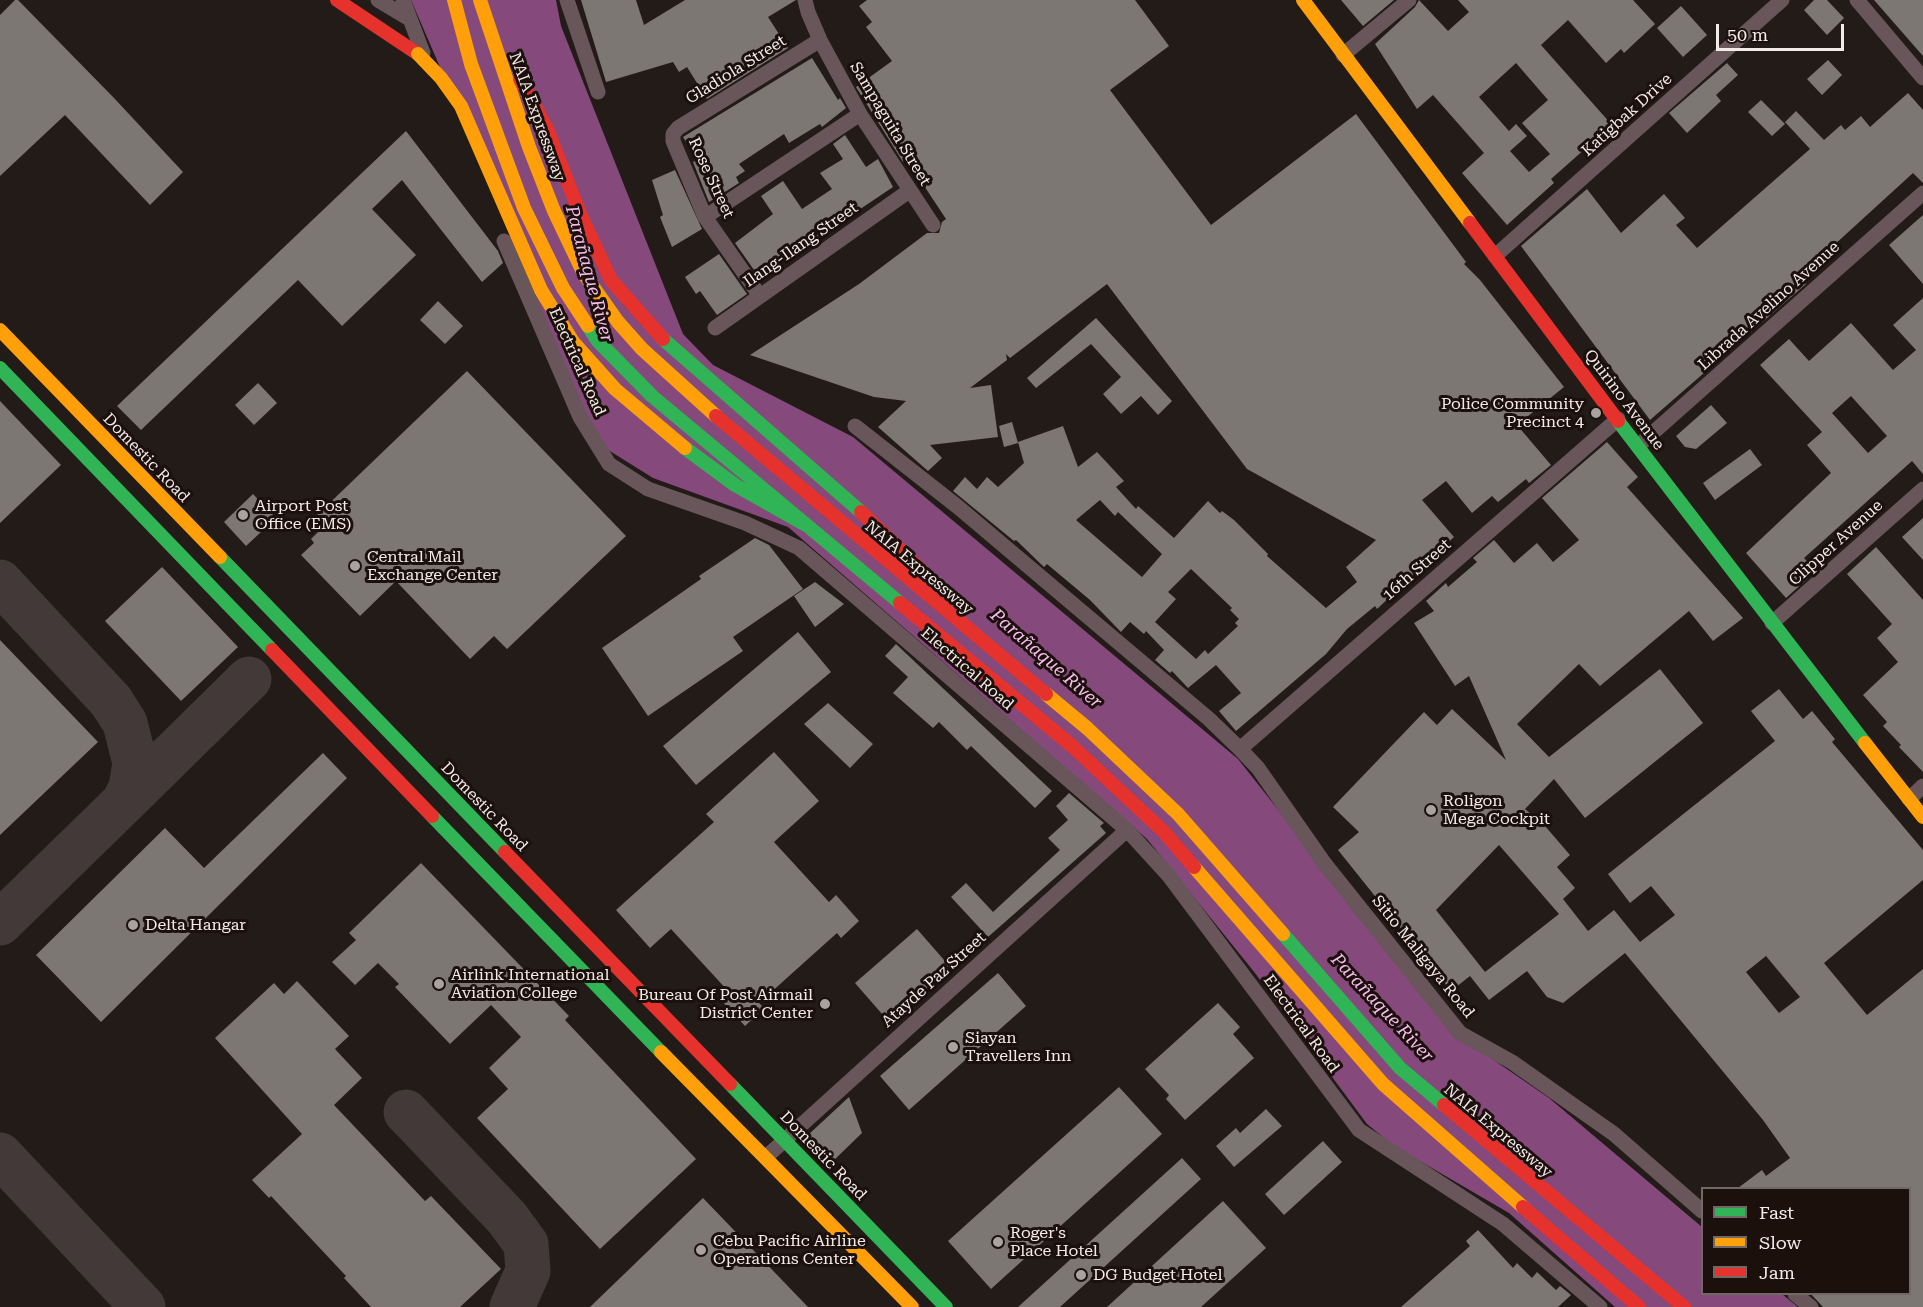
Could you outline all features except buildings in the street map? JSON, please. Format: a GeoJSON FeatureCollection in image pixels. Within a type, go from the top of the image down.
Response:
{"type":"FeatureCollection","features":[{"type":"Feature","properties":{"kind":"main road"},"geometry":{"type":"LineString","coordinates":[[337,0],[417,54],[451,91],[468,120],[541,290],[561,325],[592,364],[638,410],[691,453],[735,485],[804,524]]}},
{"type":"Feature","properties":{"kind":"main road"},"geometry":{"type":"LineString","coordinates":[[436,0],[473,22],[514,67],[547,129],[581,216],[611,280],[670,347],[878,526],[914,561],[973,635]]}},
{"type":"Feature","properties":{"kind":"main road"},"geometry":{"type":"LineString","coordinates":[[454,0],[471,64],[524,208],[563,288],[597,340],[652,396],[1063,739],[1164,832],[1383,1084],[1425,1124],[1639,1307]]}},
{"type":"Feature","properties":{"kind":"main road","name":"NAIA Expressway"},"geometry":{"type":"LineString","coordinates":[[480,0],[529,147],[554,211],[584,274],[618,322],[668,375],[973,635],[1088,728],[1178,814],[1400,1068],[1684,1307]]}},
{"type":"Feature","properties":{"kind":"main road","name":"Quirino Avenue"},"geometry":{"type":"LineString","coordinates":[[1303,0],[1342,55],[1772,623],[1923,817]]}},
{"type":"Feature","properties":{"kind":"main road","name":"Domestic Road"},"geometry":{"type":"LineString","coordinates":[[0,330],[946,1307]]}},
{"type":"Feature","properties":{"kind":"main road"},"geometry":{"type":"LineString","coordinates":[[0,368],[608,998],[912,1307]]}},
{"type":"Feature","properties":{"kind":"street"},"geometry":{"type":"LineString","coordinates":[[378,0],[408,18]]}},
{"type":"Feature","properties":{"kind":"street","name":"Electrical Road"},"geometry":{"type":"LineString","coordinates":[[403,0],[408,18],[580,417],[609,464],[648,489],[745,523],[799,548],[1126,831],[1169,876],[1359,1130],[1503,1224],[1600,1307]]}},
{"type":"Feature","properties":{"kind":"street"},"geometry":{"type":"LineString","coordinates":[[567,0],[598,92]]}},
{"type":"Feature","properties":{"kind":"street","name":"Sampaguita Street"},"geometry":{"type":"LineString","coordinates":[[806,0],[808,12],[820,40],[860,114],[933,225]]}},
{"type":"Feature","properties":{"kind":"street"},"geometry":{"type":"LineString","coordinates":[[1342,55],[1409,0]]}},
{"type":"Feature","properties":{"kind":"street","name":"Katigbak Drive"},"geometry":{"type":"LineString","coordinates":[[1495,256],[1782,0]]}},
{"type":"Feature","properties":{"kind":"street"},"geometry":{"type":"LineString","coordinates":[[1857,0],[1923,78]]}},
{"type":"Feature","properties":{"kind":"street","name":"Gladiola Street"},"geometry":{"type":"LineString","coordinates":[[673,134],[678,128],[820,40]]}},
{"type":"Feature","properties":{"kind":"street"},"geometry":{"type":"LineString","coordinates":[[705,217],[860,114]]}},
{"type":"Feature","properties":{"kind":"street","name":"Rose Street"},"geometry":{"type":"LineString","coordinates":[[673,134],[673,141],[705,217],[760,296]]}},
{"type":"Feature","properties":{"kind":"street","name":"Ilang-Ilang Street"},"geometry":{"type":"LineString","coordinates":[[715,328],[909,191]]}},
{"type":"Feature","properties":{"kind":"street","name":"Librada Avelino Avenue"},"geometry":{"type":"LineString","coordinates":[[1638,446],[1923,193]]}},
{"type":"Feature","properties":{"kind":"street","name":"16th Street"},"geometry":{"type":"LineString","coordinates":[[1240,749],[1618,419]]}},
{"type":"Feature","properties":{"kind":"street","name":"Sitio Maligaya Road"},"geometry":{"type":"LineString","coordinates":[[855,426],[958,507],[1240,749],[1258,768],[1325,864],[1453,1026],[1512,1062],[1614,1134],[1701,1210]]}},
{"type":"Feature","properties":{"kind":"street","name":"Clipper Avenue"},"geometry":{"type":"LineString","coordinates":[[1772,623],[1923,489]]}},
{"type":"Feature","properties":{"kind":"street"},"geometry":{"type":"LineString","coordinates":[[1909,799],[1923,786]]}},
{"type":"Feature","properties":{"kind":"street","name":"Atayde Paz Street"},"geometry":{"type":"LineString","coordinates":[[766,1157],[1126,831]]}},
{"type":"Feature","properties":{"kind":"street"},"geometry":{"type":"LineString","coordinates":[[1797,1295],[1810,1307]]}},
{"type":"Feature","properties":{"kind":"water","name":"Parañaque River"},"geometry":{"type":"Polygon","coordinates":[[[411,0],[556,0],[561,26],[683,334],[713,365],[853,437],[1238,759],[1456,1034],[1549,1098],[1701,1226],[1701,1295],[1783,1295],[1798,1307],[1615,1307],[1509,1213],[1394,1146],[1367,1124],[1255,973],[1147,839],[788,527],[653,478],[589,438],[514,238],[411,0]]]}},
{"type":"Feature","properties":{"kind":"taxiway"},"geometry":{"type":"LineString","coordinates":[[0,582],[111,701],[125,723],[135,763],[131,788],[123,803],[0,923]]}},
{"type":"Feature","properties":{"kind":"taxiway"},"geometry":{"type":"LineString","coordinates":[[123,803],[249,679]]}},
{"type":"Feature","properties":{"kind":"taxiway"},"geometry":{"type":"LineString","coordinates":[[406,1112],[507,1218],[526,1244],[528,1271],[512,1307]]}},
{"type":"Feature","properties":{"kind":"taxiway"},"geometry":{"type":"LineString","coordinates":[[0,1155],[143,1307]]}},
{"type":"Feature","properties":{"kind":"traffic: fast"},"geometry":{"type":"LineString","coordinates":[[588,326],[597,340],[652,396],[900,603]]}},
{"type":"Feature","properties":{"kind":"traffic: fast"},"geometry":{"type":"LineString","coordinates":[[663,339],[861,512]]}},
{"type":"Feature","properties":{"kind":"traffic: fast"},"geometry":{"type":"LineString","coordinates":[[0,368],[272,650]]}},
{"type":"Feature","properties":{"kind":"traffic: fast"},"geometry":{"type":"LineString","coordinates":[[1618,421],[1865,743]]}},
{"type":"Feature","properties":{"kind":"traffic: fast"},"geometry":{"type":"LineString","coordinates":[[685,448],[735,485],[804,524]]}},
{"type":"Feature","properties":{"kind":"traffic: fast"},"geometry":{"type":"LineString","coordinates":[[220,557],[505,852]]}},
{"type":"Feature","properties":{"kind":"traffic: fast"},"geometry":{"type":"LineString","coordinates":[[432,816],[661,1052]]}},
{"type":"Feature","properties":{"kind":"traffic: fast"},"geometry":{"type":"LineString","coordinates":[[1283,934],[1400,1068],[1444,1105]]}},
{"type":"Feature","properties":{"kind":"traffic: fast"},"geometry":{"type":"LineString","coordinates":[[730,1084],[946,1307]]}},
{"type":"Feature","properties":{"kind":"traffic: slow"},"geometry":{"type":"LineString","coordinates":[[454,0],[471,64],[524,208],[563,288],[588,326]]}},
{"type":"Feature","properties":{"kind":"traffic: slow"},"geometry":{"type":"LineString","coordinates":[[480,0],[529,147],[554,211],[584,274],[618,322],[642,349],[716,416]]}},
{"type":"Feature","properties":{"kind":"traffic: slow"},"geometry":{"type":"LineString","coordinates":[[1303,0],[1470,223]]}},
{"type":"Feature","properties":{"kind":"traffic: slow"},"geometry":{"type":"LineString","coordinates":[[418,54],[441,78],[461,106],[541,290],[573,342],[615,389],[685,448]]}},
{"type":"Feature","properties":{"kind":"traffic: slow"},"geometry":{"type":"LineString","coordinates":[[0,330],[220,557]]}},
{"type":"Feature","properties":{"kind":"traffic: slow"},"geometry":{"type":"LineString","coordinates":[[1046,694],[1087,728],[1178,814],[1283,934]]}},
{"type":"Feature","properties":{"kind":"traffic: slow"},"geometry":{"type":"LineString","coordinates":[[1865,743],[1923,817]]}},
{"type":"Feature","properties":{"kind":"traffic: slow"},"geometry":{"type":"LineString","coordinates":[[1194,867],[1383,1084],[1523,1207]]}},
{"type":"Feature","properties":{"kind":"traffic: slow"},"geometry":{"type":"LineString","coordinates":[[661,1052],[912,1307]]}},
{"type":"Feature","properties":{"kind":"traffic: jam"},"geometry":{"type":"LineString","coordinates":[[337,0],[418,54]]}},
{"type":"Feature","properties":{"kind":"traffic: jam"},"geometry":{"type":"LineString","coordinates":[[520,79],[547,129],[581,216],[611,280],[663,339]]}},
{"type":"Feature","properties":{"kind":"traffic: jam"},"geometry":{"type":"LineString","coordinates":[[1470,223],[1618,421]]}},
{"type":"Feature","properties":{"kind":"traffic: jam"},"geometry":{"type":"LineString","coordinates":[[716,416],[1046,694]]}},
{"type":"Feature","properties":{"kind":"traffic: jam"},"geometry":{"type":"LineString","coordinates":[[861,512],[921,570]]}},
{"type":"Feature","properties":{"kind":"traffic: jam"},"geometry":{"type":"LineString","coordinates":[[900,603],[1072,746],[1164,832],[1194,867]]}},
{"type":"Feature","properties":{"kind":"traffic: jam"},"geometry":{"type":"LineString","coordinates":[[272,650],[432,816]]}},
{"type":"Feature","properties":{"kind":"traffic: jam"},"geometry":{"type":"LineString","coordinates":[[505,852],[730,1084]]}},
{"type":"Feature","properties":{"kind":"traffic: jam"},"geometry":{"type":"LineString","coordinates":[[1444,1105],[1684,1307]]}},
{"type":"Feature","properties":{"kind":"traffic: jam"},"geometry":{"type":"LineString","coordinates":[[1523,1207],[1639,1307]]}},
{"type":"Feature","properties":{"kind":"place","name":"Police Community Precinct 4"},"geometry":{"type":"Point","coordinates":[1596,413]}},
{"type":"Feature","properties":{"kind":"place","name":"Airport Post Office (EMS)"},"geometry":{"type":"Point","coordinates":[243,515]}},
{"type":"Feature","properties":{"kind":"place","name":"Central Mail Exchange Center"},"geometry":{"type":"Point","coordinates":[355,566]}},
{"type":"Feature","properties":{"kind":"place","name":"Roligon Mega Cockpit"},"geometry":{"type":"Point","coordinates":[1431,810]}},
{"type":"Feature","properties":{"kind":"place","name":"Delta Hangar"},"geometry":{"type":"Point","coordinates":[133,925]}},
{"type":"Feature","properties":{"kind":"place","name":"Airlink International Aviation College"},"geometry":{"type":"Point","coordinates":[439,984]}},
{"type":"Feature","properties":{"kind":"place","name":"Bureau Of Post Airmail District Center"},"geometry":{"type":"Point","coordinates":[825,1004]}},
{"type":"Feature","properties":{"kind":"place","name":"Siayan Travellers Inn"},"geometry":{"type":"Point","coordinates":[953,1047]}},
{"type":"Feature","properties":{"kind":"place","name":"Roger's Place Hotel"},"geometry":{"type":"Point","coordinates":[998,1242]}},
{"type":"Feature","properties":{"kind":"place","name":"Cebu Pacific Airline Operations Center"},"geometry":{"type":"Point","coordinates":[701,1250]}},
{"type":"Feature","properties":{"kind":"place","name":"DG Budget Hotel"},"geometry":{"type":"Point","coordinates":[1081,1275]}}]}
